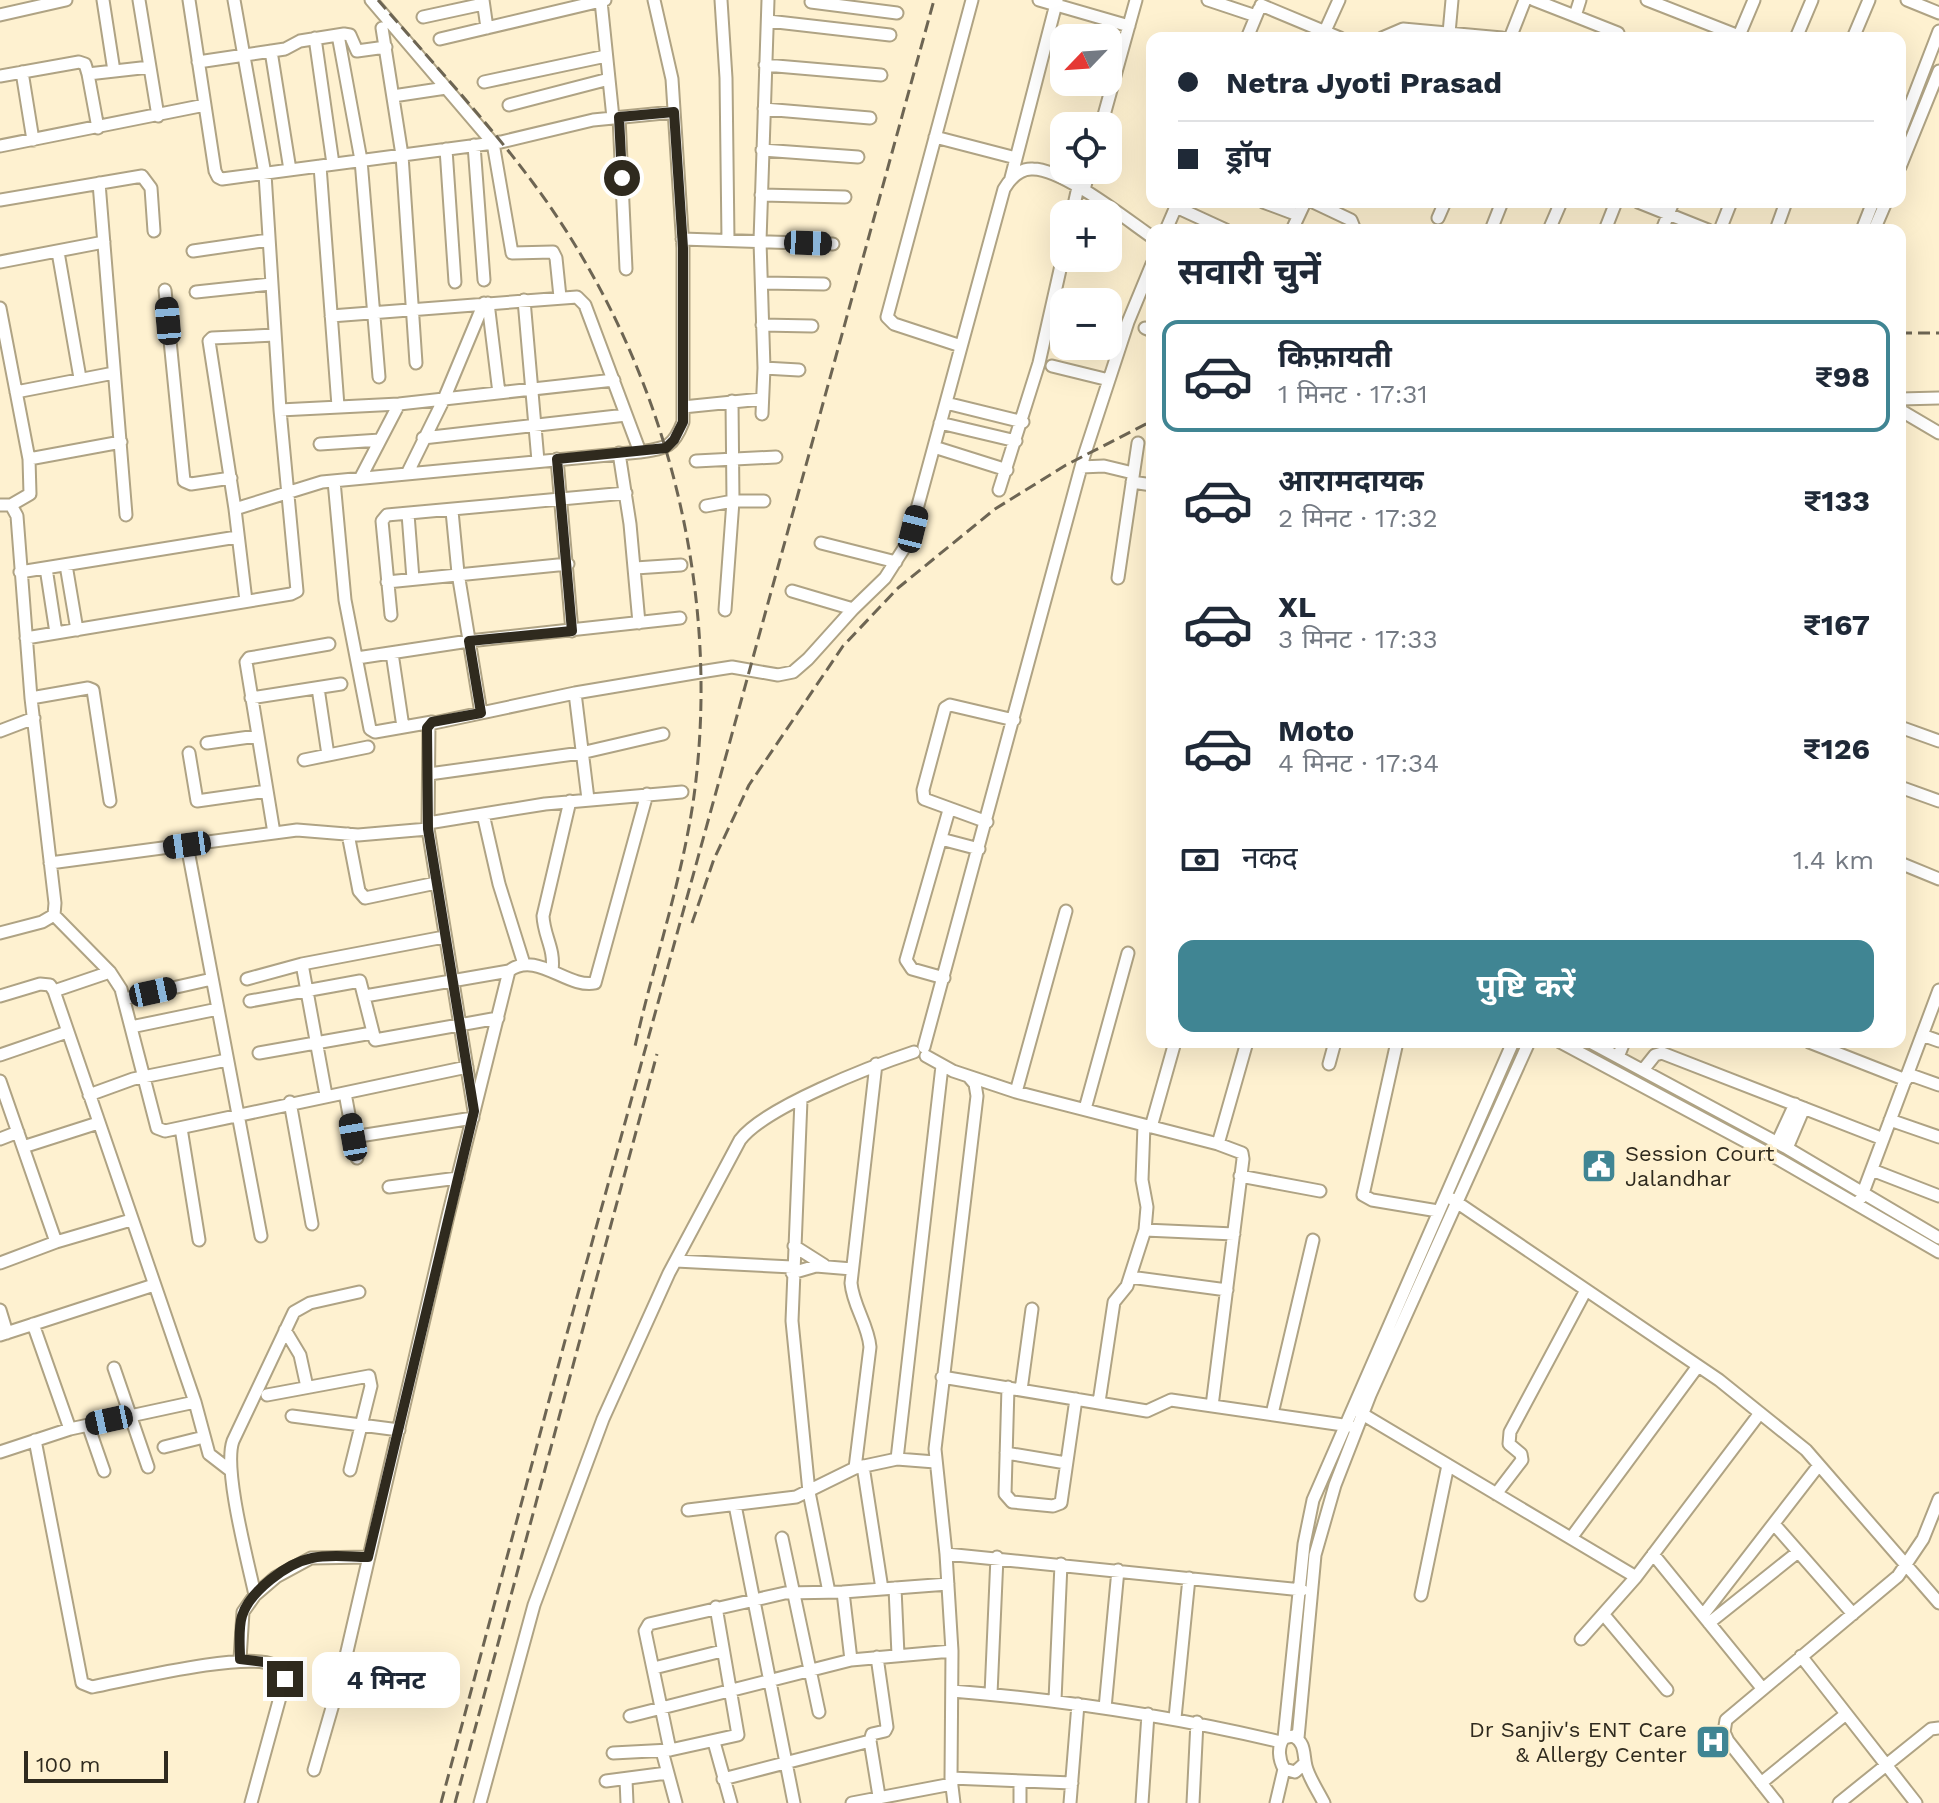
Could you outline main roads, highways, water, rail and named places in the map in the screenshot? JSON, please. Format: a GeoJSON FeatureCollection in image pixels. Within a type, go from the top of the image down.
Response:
{"type":"FeatureCollection","features":[{"type":"Feature","properties":{"kind":"railway"},"geometry":{"type":"LineString","coordinates":[[378,0],[509,152],[549,205],[591,272],[626,342],[655,415],[677,490],[692,568],[700,646],[700,725],[687,835],[634,1051]]}},
{"type":"Feature","properties":{"kind":"railway"},"geometry":{"type":"LineString","coordinates":[[441,1803],[934,0]]}},
{"type":"Feature","properties":{"kind":"railway"},"geometry":{"type":"LineString","coordinates":[[1906,333],[1939,333]]}},
{"type":"Feature","properties":{"kind":"railway"},"geometry":{"type":"LineString","coordinates":[[692,923],[714,859],[749,785],[843,646],[898,588],[995,509],[1066,465],[1146,424]]}},
{"type":"Feature","properties":{"kind":"railway"},"geometry":{"type":"LineString","coordinates":[[455,1803],[657,1054]]}},
{"type":"Feature","properties":{"kind":"place","name":"Session Court Jalandhar"},"geometry":{"type":"Point","coordinates":[1599,1166]}},
{"type":"Feature","properties":{"kind":"place","name":"Dr Sanjiv's ENT Care & Allergy Center"},"geometry":{"type":"Point","coordinates":[1713,1742]}}]}
